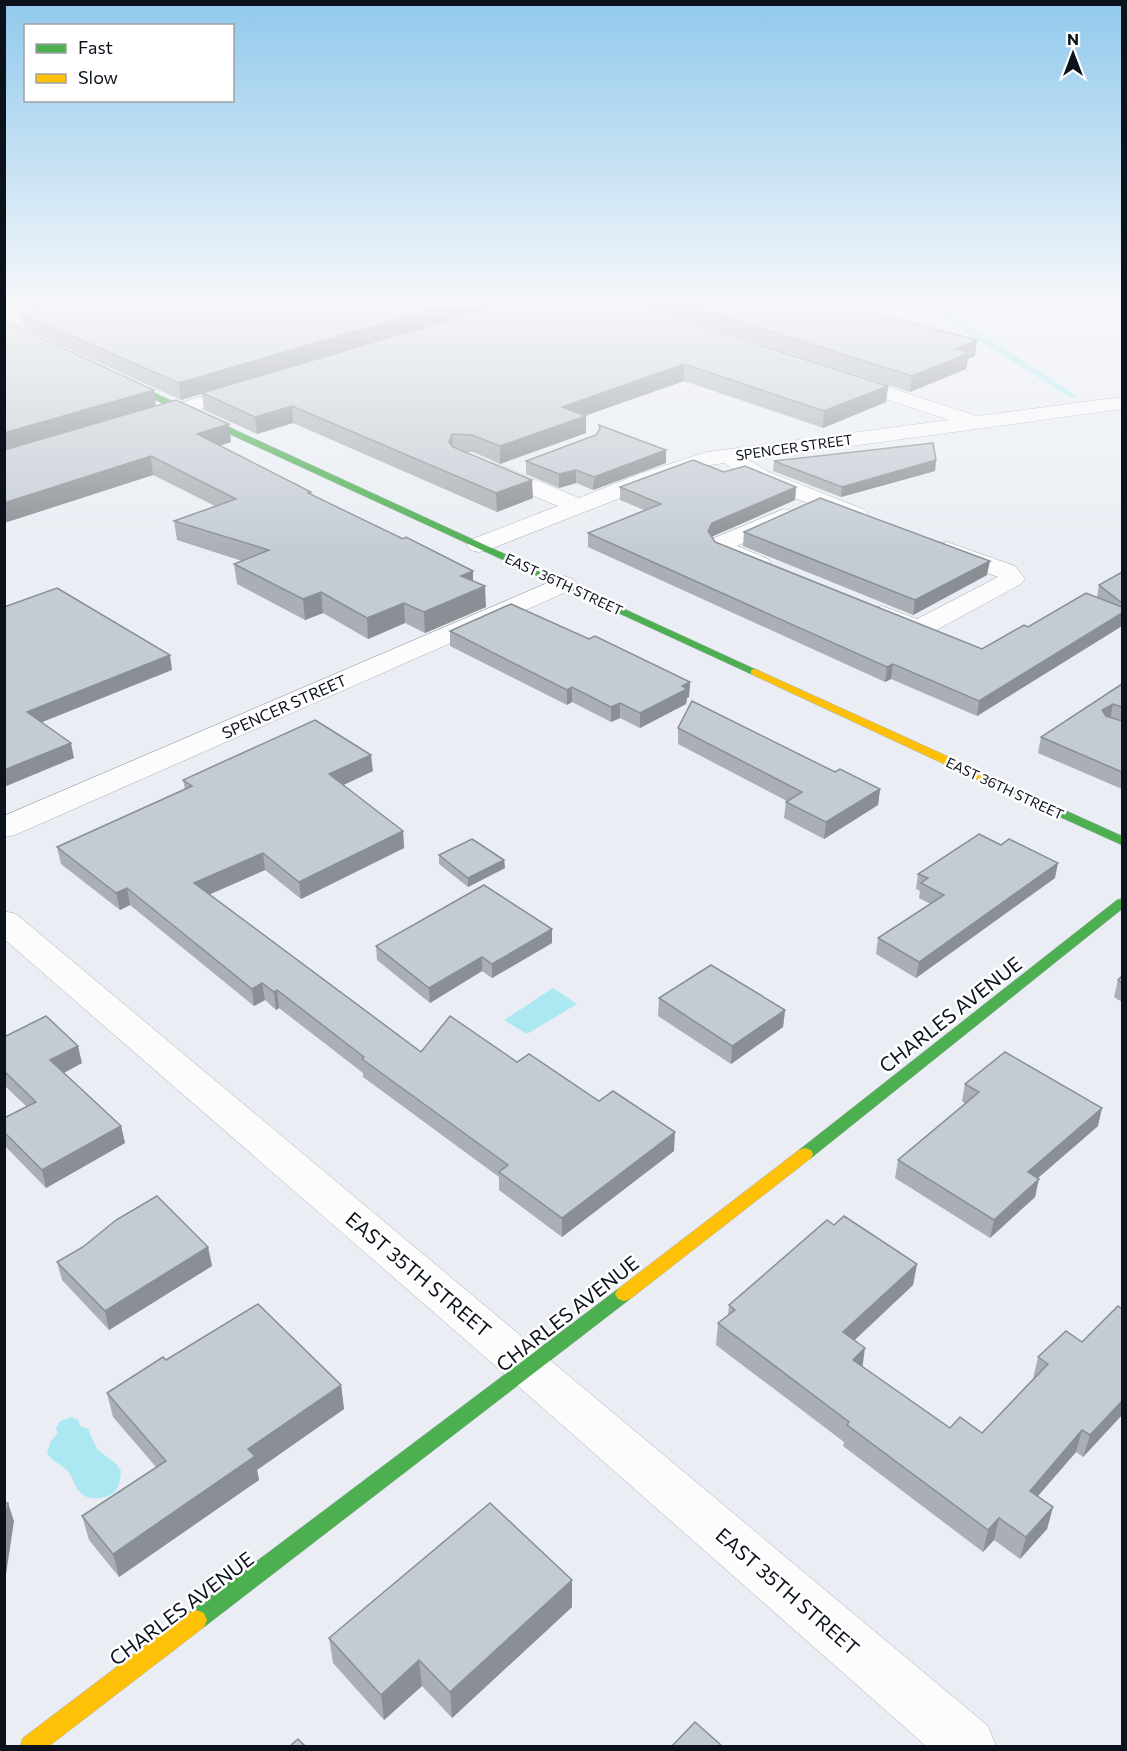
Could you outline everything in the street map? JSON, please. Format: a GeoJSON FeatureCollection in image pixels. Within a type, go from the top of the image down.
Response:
{"type":"FeatureCollection","features":[{"type":"Feature","properties":{"kind":"street","name":"EAST 36TH STREET"},"geometry":{"type":"LineString","coordinates":[[136,388],[1122,841]]}},
{"type":"Feature","properties":{"kind":"street"},"geometry":{"type":"LineString","coordinates":[[125,426],[252,388]]}},
{"type":"Feature","properties":{"kind":"street"},"geometry":{"type":"LineString","coordinates":[[870,388],[976,422]]}},
{"type":"Feature","properties":{"kind":"street","name":"SPENCER STREET"},"geometry":{"type":"LineString","coordinates":[[479,545],[688,464],[728,456],[1122,403]]}},
{"type":"Feature","properties":{"kind":"street"},"geometry":{"type":"LineString","coordinates":[[728,456],[761,477],[881,525]]}},
{"type":"Feature","properties":{"kind":"street"},"geometry":{"type":"LineString","coordinates":[[501,473],[533,461]]}},
{"type":"Feature","properties":{"kind":"street"},"geometry":{"type":"LineString","coordinates":[[473,462],[579,506]]}},
{"type":"Feature","properties":{"kind":"street"},"geometry":{"type":"LineString","coordinates":[[777,571],[724,549],[721,544],[818,501]]}},
{"type":"Feature","properties":{"kind":"street"},"geometry":{"type":"LineString","coordinates":[[864,607],[918,629],[1012,579],[1006,571],[925,541]]}},
{"type":"Feature","properties":{"kind":"street","name":"SPENCER STREET"},"geometry":{"type":"LineString","coordinates":[[4,828],[564,584]]}},
{"type":"Feature","properties":{"kind":"street","name":"CHARLES AVENUE"},"geometry":{"type":"LineString","coordinates":[[31,1746],[739,1206],[1122,903]]}},
{"type":"Feature","properties":{"kind":"street","name":"EAST 35TH STREET"},"geometry":{"type":"LineString","coordinates":[[4,921],[529,1367],[968,1746]]}},
{"type":"Feature","properties":{"kind":"water"},"geometry":{"type":"Polygon","coordinates":[[[553,988],[577,1004],[527,1034],[504,1020],[553,988]]]}},
{"type":"Feature","properties":{"kind":"water"},"geometry":{"type":"Polygon","coordinates":[[[71,1417],[78,1420],[80,1426],[88,1429],[97,1449],[121,1471],[119,1483],[113,1493],[100,1498],[86,1497],[77,1489],[67,1470],[53,1460],[47,1452],[51,1441],[58,1433],[56,1429],[59,1422],[71,1417]]]}},
{"type":"Feature","properties":{"kind":"building"},"geometry":{"type":"Polygon","coordinates":[[[4,388],[149,388],[154,390],[4,433],[4,388]]]}},
{"type":"Feature","properties":{"kind":"building"},"geometry":{"type":"Polygon","coordinates":[[[220,388],[617,388],[562,407],[586,416],[500,446],[472,435],[452,434],[449,442],[453,447],[532,480],[496,493],[292,406],[255,417],[202,393],[220,388]]]}},
{"type":"Feature","properties":{"kind":"building"},"geometry":{"type":"Polygon","coordinates":[[[755,388],[884,388],[824,411],[755,388]]]}},
{"type":"Feature","properties":{"kind":"building"},"geometry":{"type":"Polygon","coordinates":[[[176,400],[229,424],[197,434],[311,492],[308,493],[403,539],[406,537],[473,571],[461,576],[485,586],[424,612],[404,603],[367,618],[321,592],[303,599],[234,564],[269,550],[174,521],[236,499],[151,456],[4,503],[4,450],[176,400]]]}},
{"type":"Feature","properties":{"kind":"building"},"geometry":{"type":"Polygon","coordinates":[[[599,425],[666,450],[594,477],[576,470],[559,474],[526,461],[596,435],[600,429],[599,425]]]}},
{"type":"Feature","properties":{"kind":"building"},"geometry":{"type":"Polygon","coordinates":[[[933,443],[936,460],[842,487],[774,461],[933,443]]]}},
{"type":"Feature","properties":{"kind":"building"},"geometry":{"type":"Polygon","coordinates":[[[693,460],[724,472],[745,466],[796,487],[712,523],[708,531],[715,542],[982,649],[1024,625],[1028,627],[1086,593],[1122,607],[1122,613],[979,701],[893,664],[887,667],[588,533],[661,504],[620,487],[693,460]]]}},
{"type":"Feature","properties":{"kind":"building"},"geometry":{"type":"Polygon","coordinates":[[[820,498],[990,561],[915,600],[744,532],[820,498]]]}},
{"type":"Feature","properties":{"kind":"building"},"geometry":{"type":"Polygon","coordinates":[[[1122,572],[1122,603],[1099,585],[1122,572]]]}},
{"type":"Feature","properties":{"kind":"building"},"geometry":{"type":"Polygon","coordinates":[[[57,588],[170,655],[27,712],[71,743],[4,770],[4,607],[57,588]]]}},
{"type":"Feature","properties":{"kind":"building"},"geometry":{"type":"Polygon","coordinates":[[[511,604],[589,639],[595,636],[690,682],[682,686],[687,689],[640,713],[620,703],[611,707],[572,687],[567,690],[450,631],[511,604]]]}},
{"type":"Feature","properties":{"kind":"building"},"geometry":{"type":"Polygon","coordinates":[[[1122,684],[1122,707],[1113,704],[1102,710],[1106,716],[1122,721],[1122,772],[1041,737],[1122,684]]]}},
{"type":"Feature","properties":{"kind":"building"},"geometry":{"type":"Polygon","coordinates":[[[692,701],[835,772],[840,769],[880,789],[826,822],[786,802],[802,792],[678,728],[692,701]]]}},
{"type":"Feature","properties":{"kind":"building"},"geometry":{"type":"Polygon","coordinates":[[[315,720],[371,755],[329,774],[403,831],[299,882],[263,853],[194,883],[421,1052],[450,1016],[517,1062],[529,1054],[599,1101],[613,1091],[675,1132],[562,1218],[499,1172],[508,1165],[362,1059],[364,1057],[277,990],[274,992],[262,983],[252,989],[127,888],[116,893],[57,847],[192,786],[183,780],[315,720]]]}},
{"type":"Feature","properties":{"kind":"building"},"geometry":{"type":"Polygon","coordinates":[[[979,834],[1001,845],[1009,839],[1058,863],[919,962],[878,938],[944,895],[921,883],[928,878],[918,874],[979,834]]]}},
{"type":"Feature","properties":{"kind":"building"},"geometry":{"type":"Polygon","coordinates":[[[472,839],[504,860],[468,878],[439,855],[472,839]]]}},
{"type":"Feature","properties":{"kind":"building"},"geometry":{"type":"Polygon","coordinates":[[[484,885],[552,929],[492,964],[482,957],[429,988],[376,946],[484,885]]]}},
{"type":"Feature","properties":{"kind":"building"},"geometry":{"type":"Polygon","coordinates":[[[711,965],[785,1010],[732,1046],[659,998],[711,965]]]}},
{"type":"Feature","properties":{"kind":"building"},"geometry":{"type":"Polygon","coordinates":[[[46,1016],[78,1046],[50,1060],[121,1126],[42,1170],[4,1132],[4,1118],[36,1102],[4,1071],[4,1037],[46,1016]]]}},
{"type":"Feature","properties":{"kind":"building"},"geometry":{"type":"Polygon","coordinates":[[[1005,1052],[1102,1108],[1028,1172],[1039,1179],[994,1220],[898,1160],[979,1092],[965,1084],[1005,1052]]]}},
{"type":"Feature","properties":{"kind":"building"},"geometry":{"type":"Polygon","coordinates":[[[157,1196],[208,1247],[105,1311],[57,1262],[83,1247],[116,1220],[157,1196]]]}},
{"type":"Feature","properties":{"kind":"building"},"geometry":{"type":"Polygon","coordinates":[[[844,1216],[917,1264],[843,1332],[865,1348],[853,1360],[950,1428],[960,1417],[982,1433],[1048,1364],[1038,1357],[1066,1331],[1082,1342],[1118,1306],[1122,1309],[1122,1401],[1090,1435],[1082,1430],[1030,1491],[1053,1507],[1026,1537],[999,1518],[988,1530],[847,1425],[849,1422],[718,1323],[735,1310],[729,1305],[827,1220],[834,1225],[844,1216]]]}},
{"type":"Feature","properties":{"kind":"building"},"geometry":{"type":"Polygon","coordinates":[[[258,1304],[341,1385],[248,1449],[255,1456],[113,1554],[82,1516],[166,1461],[107,1393],[163,1357],[166,1360],[258,1304]]]}},
{"type":"Feature","properties":{"kind":"building"},"geometry":{"type":"Polygon","coordinates":[[[4,1503],[8,1503],[4,1526],[4,1503]]]}},
{"type":"Feature","properties":{"kind":"building"},"geometry":{"type":"Polygon","coordinates":[[[490,1503],[572,1580],[450,1692],[419,1660],[381,1695],[329,1638],[490,1503]]]}},
{"type":"Feature","properties":{"kind":"building"},"geometry":{"type":"Polygon","coordinates":[[[695,1722],[722,1746],[672,1746],[695,1722]]]}},
{"type":"Feature","properties":{"kind":"building"},"geometry":{"type":"Polygon","coordinates":[[[298,1739],[305,1746],[290,1746],[298,1739]]]}},
{"type":"Feature","properties":{"kind":"waterway"},"geometry":{"type":"LineString","coordinates":[[1061,388],[1074,396]]}},
{"type":"Feature","properties":{"kind":"traffic: fast"},"geometry":{"type":"LineString","coordinates":[[136,388],[755,672]]}},
{"type":"Feature","properties":{"kind":"traffic: fast"},"geometry":{"type":"LineString","coordinates":[[989,780],[1122,841]]}},
{"type":"Feature","properties":{"kind":"traffic: fast"},"geometry":{"type":"LineString","coordinates":[[805,1154],[1122,903]]}},
{"type":"Feature","properties":{"kind":"traffic: fast"},"geometry":{"type":"LineString","coordinates":[[196,1620],[624,1294]]}},
{"type":"Feature","properties":{"kind":"traffic: slow"},"geometry":{"type":"LineString","coordinates":[[755,672],[989,780]]}},
{"type":"Feature","properties":{"kind":"traffic: slow"},"geometry":{"type":"LineString","coordinates":[[624,1294],[805,1154]]}},
{"type":"Feature","properties":{"kind":"traffic: slow"},"geometry":{"type":"LineString","coordinates":[[31,1746],[196,1620]]}}]}
